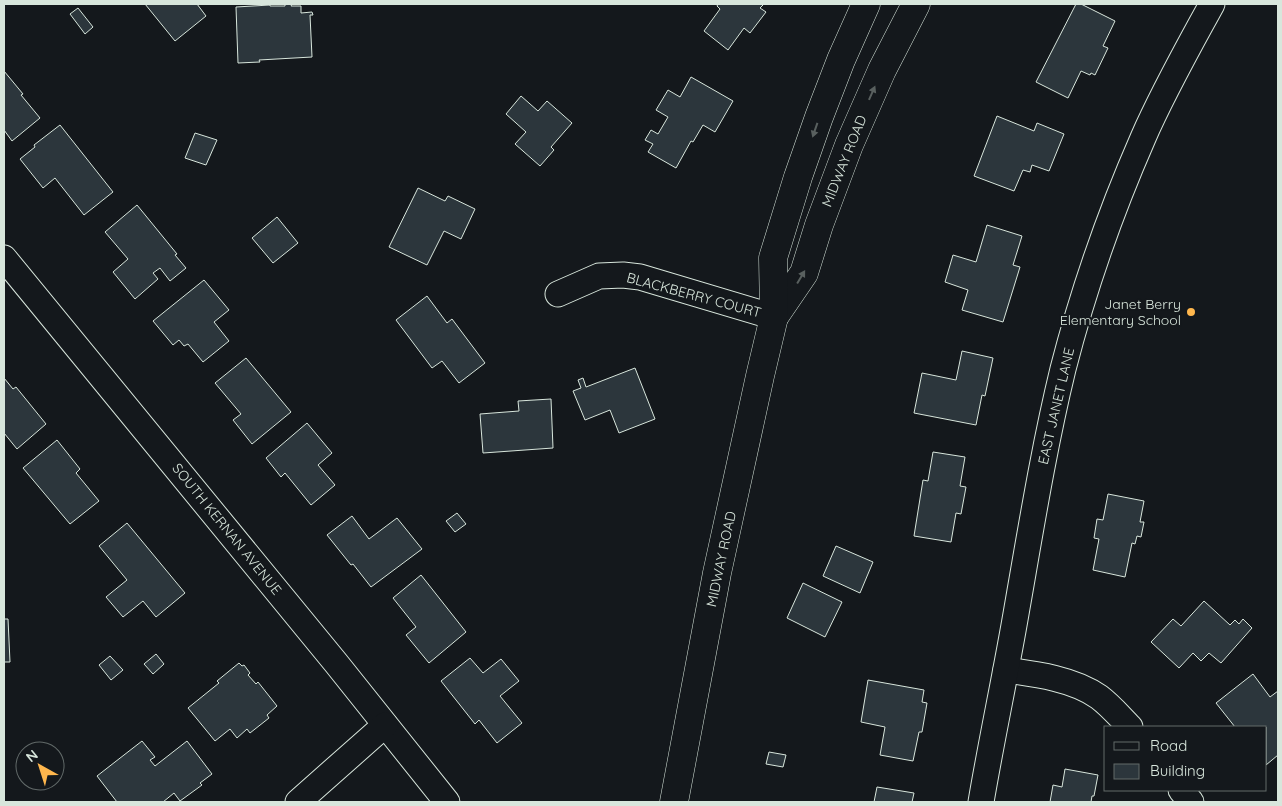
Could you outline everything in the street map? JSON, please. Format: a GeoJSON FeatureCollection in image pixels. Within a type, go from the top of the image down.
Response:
{"type":"FeatureCollection","features":[{"type":"Feature","properties":{"kind":"main road","name":"MIDWAY ROAD"},"geometry":{"type":"LineString","coordinates":[[674,802],[717,573],[774,317],[773,258],[819,117],[841,60],[866,4]]}},
{"type":"Feature","properties":{"kind":"main road","name":"MIDWAY ROAD"},"geometry":{"type":"LineString","coordinates":[[774,317],[804,273],[819,224],[849,145],[882,70],[916,4]]}},
{"type":"Feature","properties":{"kind":"street","name":"EAST JANET LANE"},"geometry":{"type":"LineString","coordinates":[[981,802],[1040,475],[1063,368],[1110,220],[1143,138],[1212,4]]}},
{"type":"Feature","properties":{"kind":"street","name":"SOUTH KERNAN AVENUE"},"geometry":{"type":"LineString","coordinates":[[4,258],[336,663],[447,802]]}},
{"type":"Feature","properties":{"kind":"street","name":"BLACKBERRY COURT"},"geometry":{"type":"LineString","coordinates":[[558,294],[599,276],[623,275],[640,277],[774,317]]}},
{"type":"Feature","properties":{"kind":"street"},"geometry":{"type":"LineString","coordinates":[[1006,670],[1039,675],[1074,684],[1098,696],[1129,726]]}},
{"type":"Feature","properties":{"kind":"street"},"geometry":{"type":"LineString","coordinates":[[298,802],[385,724]]}},
{"type":"Feature","properties":{"kind":"street"},"geometry":{"type":"LineString","coordinates":[[1182,791],[1191,802]]}},
{"type":"Feature","properties":{"kind":"building"},"geometry":{"type":"Polygon","coordinates":[[[145,4],[197,4],[206,16],[175,41],[145,4]]]}},
{"type":"Feature","properties":{"kind":"building"},"geometry":{"type":"Polygon","coordinates":[[[285,4],[301,6],[301,13],[312,12],[313,15],[310,15],[312,57],[238,63],[236,7],[285,6],[285,4]]]}},
{"type":"Feature","properties":{"kind":"building"},"geometry":{"type":"Polygon","coordinates":[[[718,4],[764,4],[760,8],[766,12],[750,33],[744,28],[728,50],[704,31],[720,9],[717,6],[718,4]]]}},
{"type":"Feature","properties":{"kind":"building"},"geometry":{"type":"Polygon","coordinates":[[[1076,4],[1081,4],[1115,21],[1103,46],[1108,48],[1095,75],[1081,71],[1068,98],[1036,82],[1076,4]]]}},
{"type":"Feature","properties":{"kind":"building"},"geometry":{"type":"Polygon","coordinates":[[[78,8],[93,27],[85,34],[70,14],[78,8]]]}},
{"type":"Feature","properties":{"kind":"building"},"geometry":{"type":"Polygon","coordinates":[[[4,71],[40,118],[12,141],[4,130],[4,71]]]}},
{"type":"Feature","properties":{"kind":"building"},"geometry":{"type":"Polygon","coordinates":[[[691,77],[733,101],[715,132],[703,125],[693,142],[691,141],[676,168],[648,152],[653,144],[645,140],[651,130],[658,134],[668,117],[656,110],[668,90],[680,97],[691,77]]]}},
{"type":"Feature","properties":{"kind":"building"},"geometry":{"type":"Polygon","coordinates":[[[521,96],[538,111],[547,101],[572,123],[551,147],[554,150],[540,166],[515,144],[526,132],[506,114],[521,96]]]}},
{"type":"Feature","properties":{"kind":"building"},"geometry":{"type":"Polygon","coordinates":[[[997,116],[1034,131],[1037,123],[1064,134],[1049,171],[1032,165],[1030,172],[1023,170],[1014,191],[974,176],[997,116]]]}},
{"type":"Feature","properties":{"kind":"building"},"geometry":{"type":"Polygon","coordinates":[[[60,125],[113,192],[84,215],[55,178],[43,188],[20,159],[35,147],[34,145],[60,125]]]}},
{"type":"Feature","properties":{"kind":"building"},"geometry":{"type":"Polygon","coordinates":[[[195,133],[217,140],[206,165],[185,158],[195,133]]]}},
{"type":"Feature","properties":{"kind":"building"},"geometry":{"type":"Polygon","coordinates":[[[418,188],[445,201],[448,196],[475,209],[461,239],[444,231],[427,265],[389,247],[418,188]]]}},
{"type":"Feature","properties":{"kind":"building"},"geometry":{"type":"Polygon","coordinates":[[[137,205],[186,268],[170,281],[160,268],[153,273],[158,279],[135,299],[113,272],[128,259],[105,232],[137,205]]]}},
{"type":"Feature","properties":{"kind":"building"},"geometry":{"type":"Polygon","coordinates":[[[277,217],[298,243],[273,263],[252,238],[277,217]]]}},
{"type":"Feature","properties":{"kind":"building"},"geometry":{"type":"Polygon","coordinates":[[[987,225],[1022,236],[1013,265],[1020,267],[1003,322],[962,310],[968,290],[945,282],[953,255],[976,262],[987,225]]]}},
{"type":"Feature","properties":{"kind":"building"},"geometry":{"type":"Polygon","coordinates":[[[204,280],[229,310],[214,322],[229,341],[203,362],[188,344],[184,346],[179,340],[173,345],[153,321],[204,280]]]}},
{"type":"Feature","properties":{"kind":"building"},"geometry":{"type":"Polygon","coordinates":[[[427,296],[447,323],[452,319],[485,363],[459,383],[442,361],[432,368],[396,320],[427,296]]]}},
{"type":"Feature","properties":{"kind":"building"},"geometry":{"type":"Polygon","coordinates":[[[962,351],[993,358],[985,396],[982,395],[976,425],[914,413],[922,373],[956,380],[962,351]]]}},
{"type":"Feature","properties":{"kind":"building"},"geometry":{"type":"Polygon","coordinates":[[[246,358],[291,412],[252,444],[233,420],[241,414],[215,383],[246,358]]]}},
{"type":"Feature","properties":{"kind":"building"},"geometry":{"type":"Polygon","coordinates":[[[635,368],[655,419],[619,433],[610,410],[585,420],[573,391],[581,388],[578,380],[583,378],[586,387],[635,368]]]}},
{"type":"Feature","properties":{"kind":"building"},"geometry":{"type":"Polygon","coordinates":[[[4,378],[13,389],[16,387],[46,424],[17,449],[4,433],[4,378]]]}},
{"type":"Feature","properties":{"kind":"building"},"geometry":{"type":"Polygon","coordinates":[[[551,399],[553,448],[483,453],[480,414],[519,411],[518,401],[551,399]]]}},
{"type":"Feature","properties":{"kind":"building"},"geometry":{"type":"Polygon","coordinates":[[[307,423],[332,453],[318,465],[335,485],[311,505],[285,473],[281,477],[266,458],[307,423]]]}},
{"type":"Feature","properties":{"kind":"building"},"geometry":{"type":"Polygon","coordinates":[[[57,440],[80,469],[76,473],[99,501],[70,524],[23,468],[57,440]]]}},
{"type":"Feature","properties":{"kind":"building"},"geometry":{"type":"Polygon","coordinates":[[[933,452],[965,457],[960,486],[966,487],[961,514],[956,513],[951,542],[914,536],[923,480],[928,481],[933,452]]]}},
{"type":"Feature","properties":{"kind":"building"},"geometry":{"type":"Polygon","coordinates":[[[1108,494],[1144,501],[1140,522],[1144,522],[1141,537],[1137,536],[1135,544],[1132,543],[1125,577],[1093,570],[1099,539],[1094,538],[1097,519],[1103,520],[1108,494]]]}},
{"type":"Feature","properties":{"kind":"building"},"geometry":{"type":"Polygon","coordinates":[[[457,513],[466,524],[455,532],[446,521],[457,513]]]}},
{"type":"Feature","properties":{"kind":"building"},"geometry":{"type":"Polygon","coordinates":[[[352,516],[369,539],[397,518],[422,549],[371,587],[327,535],[352,516]]]}},
{"type":"Feature","properties":{"kind":"building"},"geometry":{"type":"Polygon","coordinates":[[[127,523],[185,593],[156,617],[143,601],[123,617],[106,597],[127,580],[99,546],[127,523]]]}},
{"type":"Feature","properties":{"kind":"building"},"geometry":{"type":"Polygon","coordinates":[[[836,546],[873,562],[860,593],[823,576],[836,546]]]}},
{"type":"Feature","properties":{"kind":"building"},"geometry":{"type":"Polygon","coordinates":[[[421,575],[466,632],[429,663],[406,635],[416,627],[393,598],[421,575]]]}},
{"type":"Feature","properties":{"kind":"building"},"geometry":{"type":"Polygon","coordinates":[[[803,583],[842,602],[825,637],[787,618],[803,583]]]}},
{"type":"Feature","properties":{"kind":"building"},"geometry":{"type":"Polygon","coordinates":[[[1204,601],[1230,625],[1235,620],[1239,624],[1243,619],[1252,628],[1221,663],[1209,653],[1201,661],[1193,653],[1179,668],[1151,642],[1173,619],[1181,626],[1204,601]]]}},
{"type":"Feature","properties":{"kind":"building"},"geometry":{"type":"Polygon","coordinates":[[[4,619],[8,619],[10,662],[4,662],[4,619]]]}},
{"type":"Feature","properties":{"kind":"building"},"geometry":{"type":"Polygon","coordinates":[[[156,654],[164,664],[153,674],[144,664],[156,654]]]}},
{"type":"Feature","properties":{"kind":"building"},"geometry":{"type":"Polygon","coordinates":[[[110,656],[123,670],[111,680],[99,665],[110,656]]]}},
{"type":"Feature","properties":{"kind":"building"},"geometry":{"type":"Polygon","coordinates":[[[470,658],[483,673],[501,659],[519,681],[500,696],[522,723],[497,743],[479,720],[475,724],[441,681],[470,658]]]}},
{"type":"Feature","properties":{"kind":"building"},"geometry":{"type":"Polygon","coordinates":[[[239,663],[242,666],[244,665],[250,673],[248,675],[256,684],[258,682],[277,706],[267,715],[269,718],[250,733],[247,729],[237,738],[230,729],[215,741],[188,708],[219,683],[217,681],[239,663]]]}},
{"type":"Feature","properties":{"kind":"building"},"geometry":{"type":"Polygon","coordinates":[[[1253,674],[1270,697],[1278,691],[1278,755],[1267,764],[1267,726],[1234,726],[1216,703],[1253,674]]]}},
{"type":"Feature","properties":{"kind":"building"},"geometry":{"type":"Polygon","coordinates":[[[868,680],[924,690],[922,702],[927,703],[922,732],[919,732],[913,761],[880,755],[885,727],[861,722],[868,680]]]}},
{"type":"Feature","properties":{"kind":"building"},"geometry":{"type":"Polygon","coordinates":[[[142,741],[155,757],[150,760],[155,766],[187,741],[212,774],[200,783],[202,785],[180,801],[174,793],[163,802],[117,802],[97,776],[142,741]]]}},
{"type":"Feature","properties":{"kind":"building"},"geometry":{"type":"Polygon","coordinates":[[[769,752],[786,755],[783,767],[766,764],[769,752]]]}},
{"type":"Feature","properties":{"kind":"building"},"geometry":{"type":"Polygon","coordinates":[[[1065,769],[1098,775],[1091,802],[1050,802],[1053,785],[1062,787],[1065,769]]]}},
{"type":"Feature","properties":{"kind":"building"},"geometry":{"type":"Polygon","coordinates":[[[877,787],[914,793],[912,802],[874,802],[877,787]]]}},
{"type":"Feature","properties":{"kind":"place","name":"Janet Berry Elementary School"},"geometry":{"type":"Point","coordinates":[1191,312]}}]}
